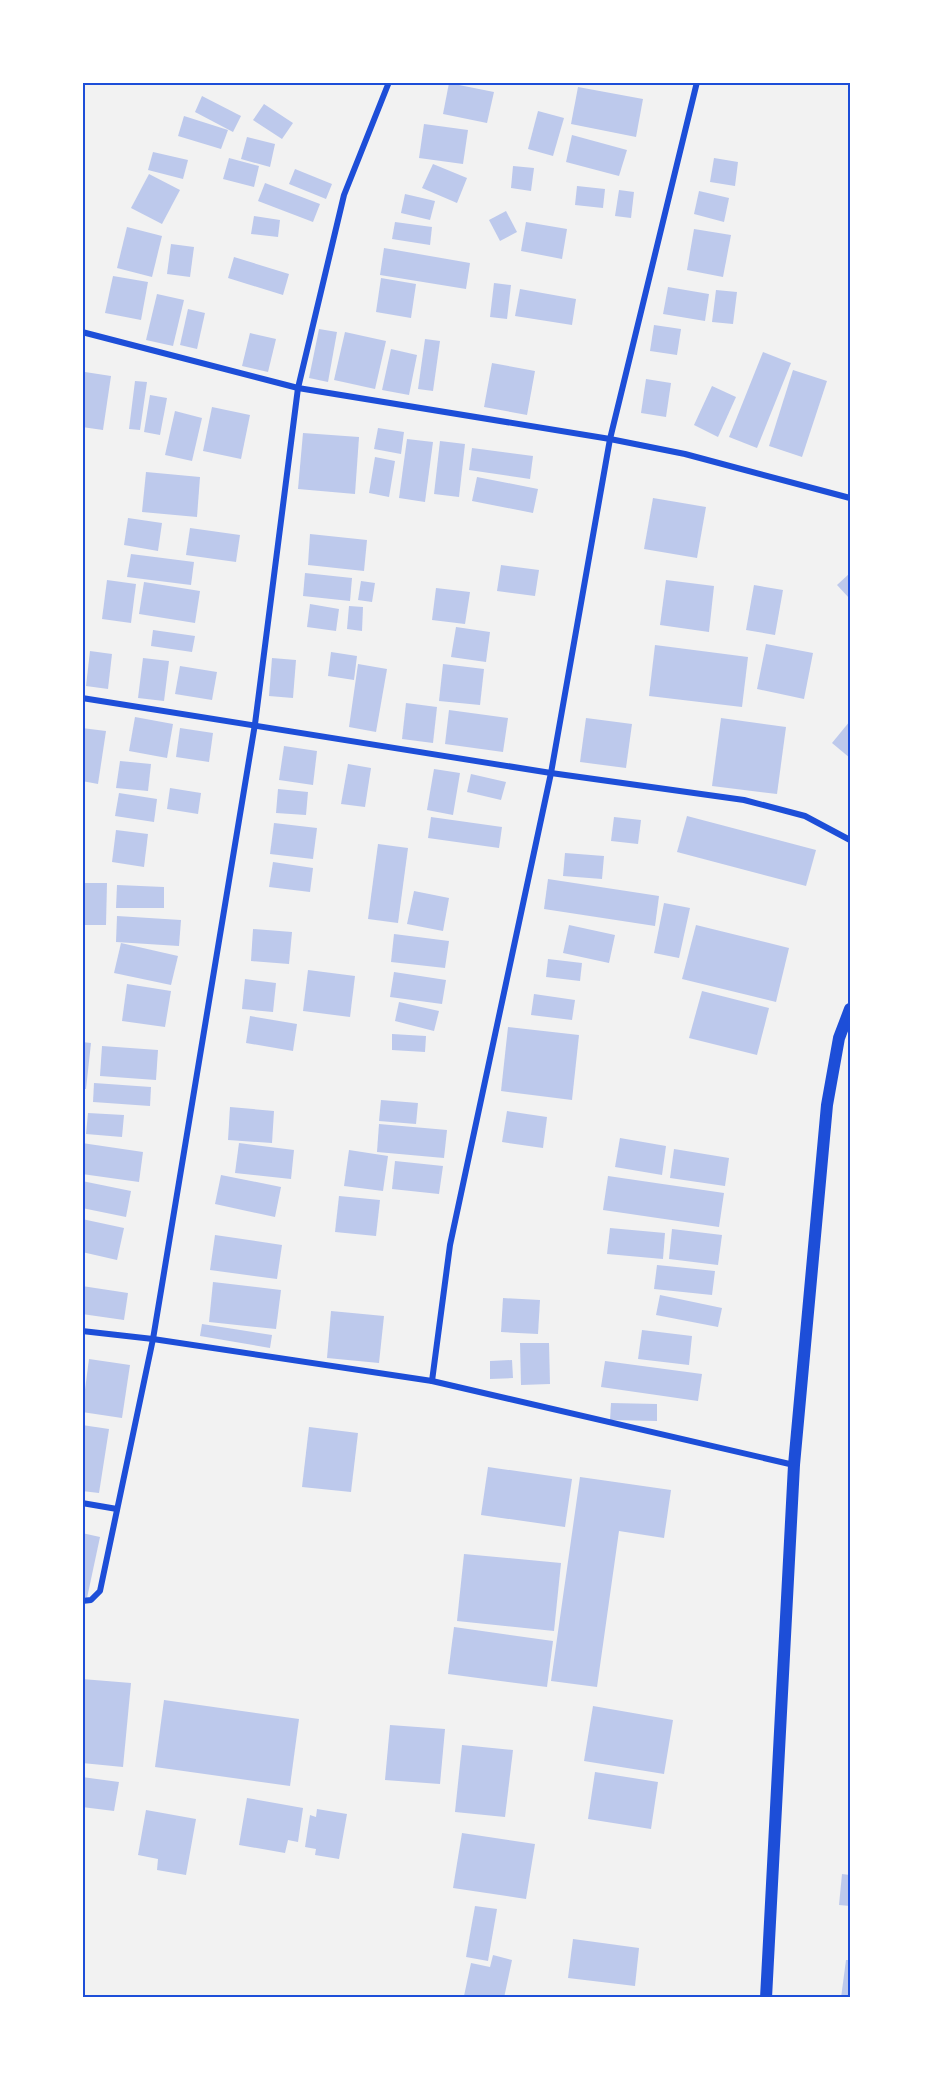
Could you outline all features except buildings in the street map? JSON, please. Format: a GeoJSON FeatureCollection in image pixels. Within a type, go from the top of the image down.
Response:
{"type":"FeatureCollection","features":[{"type":"Feature","properties":{"kind":"main road"},"geometry":{"type":"LineString","coordinates":[[766,1998],[794,1465],[827,1105],[839,1038],[850,1009]]}},
{"type":"Feature","properties":{"kind":"street"},"geometry":{"type":"LineString","coordinates":[[82,1601],[91,1600],[100,1591],[153,1340],[255,724],[298,388],[344,195],[389,82]]}},
{"type":"Feature","properties":{"kind":"street"},"geometry":{"type":"LineString","coordinates":[[432,1381],[450,1245],[551,773],[610,439],[697,82]]}},
{"type":"Feature","properties":{"kind":"street"},"geometry":{"type":"LineString","coordinates":[[82,332],[298,388],[610,439],[685,454],[850,498]]}},
{"type":"Feature","properties":{"kind":"street"},"geometry":{"type":"LineString","coordinates":[[82,698],[551,773],[744,800],[805,816],[850,840]]}},
{"type":"Feature","properties":{"kind":"street"},"geometry":{"type":"LineString","coordinates":[[82,1331],[432,1381],[794,1465]]}},
{"type":"Feature","properties":{"kind":"street"},"geometry":{"type":"LineString","coordinates":[[82,1503],[117,1509]]}}]}
